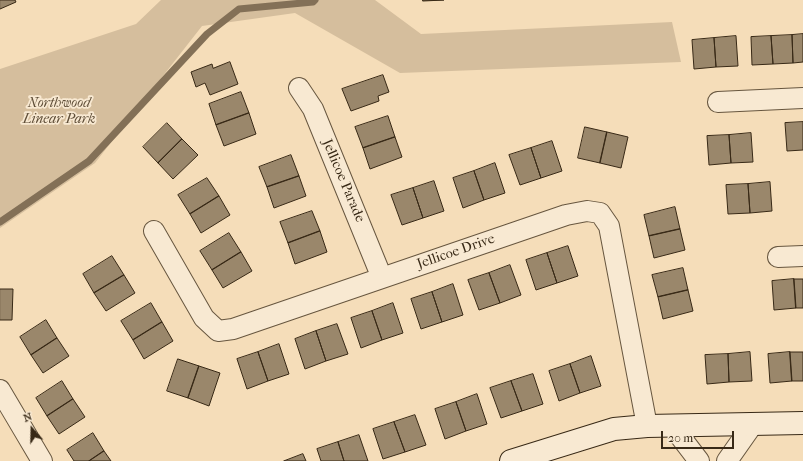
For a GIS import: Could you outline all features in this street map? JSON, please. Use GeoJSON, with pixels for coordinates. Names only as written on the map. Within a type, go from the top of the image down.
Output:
{"type":"FeatureCollection","features":[{"type":"Feature","properties":{"kind":"street","name":"Jellicoe Parade"},"geometry":{"type":"LineString","coordinates":[[299,88],[313,109],[382,278]]}},
{"type":"Feature","properties":{"kind":"street"},"geometry":{"type":"LineString","coordinates":[[718,102],[803,98]]}},
{"type":"Feature","properties":{"kind":"street","name":"Jellicoe Drive"},"geometry":{"type":"LineString","coordinates":[[154,231],[204,318],[218,331],[233,329],[566,215],[587,211],[600,213],[609,226],[647,426]]}},
{"type":"Feature","properties":{"kind":"street"},"geometry":{"type":"LineString","coordinates":[[778,257],[803,256]]}},
{"type":"Feature","properties":{"kind":"street"},"geometry":{"type":"LineString","coordinates":[[0,390],[42,461]]}},
{"type":"Feature","properties":{"kind":"street"},"geometry":{"type":"LineString","coordinates":[[511,461],[614,429],[647,426],[674,427],[803,423]]}},
{"type":"Feature","properties":{"kind":"street"},"geometry":{"type":"LineString","coordinates":[[727,461],[753,424]]}},
{"type":"Feature","properties":{"kind":"street"},"geometry":{"type":"LineString","coordinates":[[674,427],[699,461]]}},
{"type":"Feature","properties":{"kind":"green space","name":"Northwood Linear Park"},"geometry":{"type":"Polygon","coordinates":[[[161,0],[375,0],[421,34],[672,22],[681,62],[400,73],[295,13],[202,26],[95,163],[0,228],[0,69],[136,24],[161,0]]]}},
{"type":"Feature","properties":{"kind":"building"},"geometry":{"type":"Polygon","coordinates":[[[0,0],[15,0],[16,2],[0,9],[0,0]]]}},
{"type":"Feature","properties":{"kind":"building"},"geometry":{"type":"Polygon","coordinates":[[[423,0],[444,0],[423,1],[423,0]]]}},
{"type":"Feature","properties":{"kind":"building"},"geometry":{"type":"Polygon","coordinates":[[[803,34],[803,62],[793,63],[792,35],[803,34]]]}},
{"type":"Feature","properties":{"kind":"building"},"geometry":{"type":"Polygon","coordinates":[[[792,35],[793,63],[773,64],[771,36],[792,35]]]}},
{"type":"Feature","properties":{"kind":"building"},"geometry":{"type":"Polygon","coordinates":[[[736,36],[738,66],[716,67],[714,38],[736,36]]]}},
{"type":"Feature","properties":{"kind":"building"},"geometry":{"type":"Polygon","coordinates":[[[771,36],[773,64],[752,65],[751,37],[771,36]]]}},
{"type":"Feature","properties":{"kind":"building"},"geometry":{"type":"Polygon","coordinates":[[[714,38],[716,67],[694,69],[692,40],[714,38]]]}},
{"type":"Feature","properties":{"kind":"building"},"geometry":{"type":"Polygon","coordinates":[[[230,62],[238,84],[210,95],[205,83],[196,87],[191,72],[212,64],[213,68],[230,62]]]}},
{"type":"Feature","properties":{"kind":"building"},"geometry":{"type":"Polygon","coordinates":[[[383,75],[389,92],[378,96],[379,101],[351,111],[342,89],[383,75]]]}},
{"type":"Feature","properties":{"kind":"building"},"geometry":{"type":"Polygon","coordinates":[[[241,92],[249,113],[216,125],[209,104],[241,92]]]}},
{"type":"Feature","properties":{"kind":"building"},"geometry":{"type":"Polygon","coordinates":[[[249,113],[256,134],[224,146],[216,125],[249,113]]]}},
{"type":"Feature","properties":{"kind":"building"},"geometry":{"type":"Polygon","coordinates":[[[388,116],[395,137],[363,148],[355,127],[388,116]]]}},
{"type":"Feature","properties":{"kind":"building"},"geometry":{"type":"Polygon","coordinates":[[[803,122],[803,150],[787,151],[785,123],[803,122]]]}},
{"type":"Feature","properties":{"kind":"building"},"geometry":{"type":"Polygon","coordinates":[[[167,123],[182,139],[158,163],[143,147],[167,123]]]}},
{"type":"Feature","properties":{"kind":"building"},"geometry":{"type":"Polygon","coordinates":[[[585,127],[607,132],[600,163],[578,158],[585,127]]]}},
{"type":"Feature","properties":{"kind":"building"},"geometry":{"type":"Polygon","coordinates":[[[607,132],[628,137],[621,168],[600,163],[607,132]]]}},
{"type":"Feature","properties":{"kind":"building"},"geometry":{"type":"Polygon","coordinates":[[[751,133],[753,162],[731,163],[729,135],[751,133]]]}},
{"type":"Feature","properties":{"kind":"building"},"geometry":{"type":"Polygon","coordinates":[[[729,135],[731,163],[709,165],[707,136],[729,135]]]}},
{"type":"Feature","properties":{"kind":"building"},"geometry":{"type":"Polygon","coordinates":[[[395,137],[402,157],[370,169],[363,148],[395,137]]]}},
{"type":"Feature","properties":{"kind":"building"},"geometry":{"type":"Polygon","coordinates":[[[182,139],[198,155],[173,179],[158,163],[182,139]]]}},
{"type":"Feature","properties":{"kind":"building"},"geometry":{"type":"Polygon","coordinates":[[[552,141],[562,171],[541,178],[531,148],[552,141]]]}},
{"type":"Feature","properties":{"kind":"building"},"geometry":{"type":"Polygon","coordinates":[[[531,148],[541,178],[520,185],[509,155],[531,148]]]}},
{"type":"Feature","properties":{"kind":"building"},"geometry":{"type":"Polygon","coordinates":[[[291,155],[299,176],[267,187],[259,167],[291,155]]]}},
{"type":"Feature","properties":{"kind":"building"},"geometry":{"type":"Polygon","coordinates":[[[495,163],[505,193],[484,200],[474,171],[495,163]]]}},
{"type":"Feature","properties":{"kind":"building"},"geometry":{"type":"Polygon","coordinates":[[[474,171],[484,200],[463,208],[453,178],[474,171]]]}},
{"type":"Feature","properties":{"kind":"building"},"geometry":{"type":"Polygon","coordinates":[[[299,176],[306,196],[274,208],[267,187],[299,176]]]}},
{"type":"Feature","properties":{"kind":"building"},"geometry":{"type":"Polygon","coordinates":[[[207,178],[219,196],[190,214],[178,195],[207,178]]]}},
{"type":"Feature","properties":{"kind":"building"},"geometry":{"type":"Polygon","coordinates":[[[434,181],[444,211],[423,218],[413,188],[434,181]]]}},
{"type":"Feature","properties":{"kind":"building"},"geometry":{"type":"Polygon","coordinates":[[[770,182],[772,211],[750,213],[748,184],[770,182]]]}},
{"type":"Feature","properties":{"kind":"building"},"geometry":{"type":"Polygon","coordinates":[[[748,184],[750,213],[728,214],[726,185],[748,184]]]}},
{"type":"Feature","properties":{"kind":"building"},"geometry":{"type":"Polygon","coordinates":[[[413,188],[423,218],[402,225],[391,195],[413,188]]]}},
{"type":"Feature","properties":{"kind":"building"},"geometry":{"type":"Polygon","coordinates":[[[219,196],[230,215],[201,233],[190,214],[219,196]]]}},
{"type":"Feature","properties":{"kind":"building"},"geometry":{"type":"Polygon","coordinates":[[[675,207],[680,229],[649,236],[644,215],[675,207]]]}},
{"type":"Feature","properties":{"kind":"building"},"geometry":{"type":"Polygon","coordinates":[[[312,211],[320,231],[288,243],[280,222],[312,211]]]}},
{"type":"Feature","properties":{"kind":"building"},"geometry":{"type":"Polygon","coordinates":[[[680,229],[685,250],[654,258],[649,236],[680,229]]]}},
{"type":"Feature","properties":{"kind":"building"},"geometry":{"type":"Polygon","coordinates":[[[320,231],[327,252],[295,264],[288,243],[320,231]]]}},
{"type":"Feature","properties":{"kind":"building"},"geometry":{"type":"Polygon","coordinates":[[[229,233],[241,252],[212,270],[200,251],[229,233]]]}},
{"type":"Feature","properties":{"kind":"building"},"geometry":{"type":"Polygon","coordinates":[[[568,246],[578,276],[557,283],[547,253],[568,246]]]}},
{"type":"Feature","properties":{"kind":"building"},"geometry":{"type":"Polygon","coordinates":[[[241,252],[252,271],[223,288],[212,270],[241,252]]]}},
{"type":"Feature","properties":{"kind":"building"},"geometry":{"type":"Polygon","coordinates":[[[547,253],[557,283],[536,290],[526,260],[547,253]]]}},
{"type":"Feature","properties":{"kind":"building"},"geometry":{"type":"Polygon","coordinates":[[[112,256],[124,275],[94,293],[83,274],[112,256]]]}},
{"type":"Feature","properties":{"kind":"building"},"geometry":{"type":"Polygon","coordinates":[[[510,265],[521,295],[500,303],[489,273],[510,265]]]}},
{"type":"Feature","properties":{"kind":"building"},"geometry":{"type":"Polygon","coordinates":[[[683,268],[688,290],[658,297],[652,275],[683,268]]]}},
{"type":"Feature","properties":{"kind":"building"},"geometry":{"type":"Polygon","coordinates":[[[489,273],[500,303],[479,310],[468,280],[489,273]]]}},
{"type":"Feature","properties":{"kind":"building"},"geometry":{"type":"Polygon","coordinates":[[[124,275],[135,293],[106,311],[94,293],[124,275]]]}},
{"type":"Feature","properties":{"kind":"building"},"geometry":{"type":"Polygon","coordinates":[[[794,279],[803,279],[803,308],[796,308],[794,279]]]}},
{"type":"Feature","properties":{"kind":"building"},"geometry":{"type":"Polygon","coordinates":[[[794,279],[796,308],[774,310],[772,281],[794,279]]]}},
{"type":"Feature","properties":{"kind":"building"},"geometry":{"type":"Polygon","coordinates":[[[453,284],[463,315],[442,322],[432,292],[453,284]]]}},
{"type":"Feature","properties":{"kind":"building"},"geometry":{"type":"Polygon","coordinates":[[[0,289],[13,289],[12,320],[0,320],[0,289]]]}},
{"type":"Feature","properties":{"kind":"building"},"geometry":{"type":"Polygon","coordinates":[[[688,290],[693,311],[663,319],[658,297],[688,290]]]}},
{"type":"Feature","properties":{"kind":"building"},"geometry":{"type":"Polygon","coordinates":[[[432,292],[442,322],[421,329],[411,299],[432,292]]]}},
{"type":"Feature","properties":{"kind":"building"},"geometry":{"type":"Polygon","coordinates":[[[151,303],[162,322],[133,340],[121,321],[151,303]]]}},
{"type":"Feature","properties":{"kind":"building"},"geometry":{"type":"Polygon","coordinates":[[[393,303],[403,333],[382,340],[372,311],[393,303]]]}},
{"type":"Feature","properties":{"kind":"building"},"geometry":{"type":"Polygon","coordinates":[[[372,311],[382,340],[361,348],[351,318],[372,311]]]}},
{"type":"Feature","properties":{"kind":"building"},"geometry":{"type":"Polygon","coordinates":[[[46,320],[57,338],[31,355],[20,337],[46,320]]]}},
{"type":"Feature","properties":{"kind":"building"},"geometry":{"type":"Polygon","coordinates":[[[162,322],[173,341],[144,359],[133,340],[162,322]]]}},
{"type":"Feature","properties":{"kind":"building"},"geometry":{"type":"Polygon","coordinates":[[[337,324],[348,354],[326,361],[316,331],[337,324]]]}},
{"type":"Feature","properties":{"kind":"building"},"geometry":{"type":"Polygon","coordinates":[[[316,331],[326,361],[305,369],[295,339],[316,331]]]}},
{"type":"Feature","properties":{"kind":"building"},"geometry":{"type":"Polygon","coordinates":[[[57,338],[69,356],[43,373],[31,355],[57,338]]]}},
{"type":"Feature","properties":{"kind":"building"},"geometry":{"type":"Polygon","coordinates":[[[279,344],[289,374],[268,381],[258,352],[279,344]]]}},
{"type":"Feature","properties":{"kind":"building"},"geometry":{"type":"Polygon","coordinates":[[[258,352],[268,381],[247,389],[237,359],[258,352]]]}},
{"type":"Feature","properties":{"kind":"building"},"geometry":{"type":"Polygon","coordinates":[[[750,352],[752,381],[729,382],[728,354],[750,352]]]}},
{"type":"Feature","properties":{"kind":"building"},"geometry":{"type":"Polygon","coordinates":[[[790,352],[803,352],[803,381],[792,381],[790,352]]]}},
{"type":"Feature","properties":{"kind":"building"},"geometry":{"type":"Polygon","coordinates":[[[790,352],[792,381],[770,383],[768,354],[790,352]]]}},
{"type":"Feature","properties":{"kind":"building"},"geometry":{"type":"Polygon","coordinates":[[[728,354],[729,382],[707,384],[705,355],[728,354]]]}},
{"type":"Feature","properties":{"kind":"building"},"geometry":{"type":"Polygon","coordinates":[[[591,356],[601,386],[580,393],[570,364],[591,356]]]}},
{"type":"Feature","properties":{"kind":"building"},"geometry":{"type":"Polygon","coordinates":[[[178,359],[199,366],[188,398],[167,391],[178,359]]]}},
{"type":"Feature","properties":{"kind":"building"},"geometry":{"type":"Polygon","coordinates":[[[570,364],[580,393],[559,401],[549,371],[570,364]]]}},
{"type":"Feature","properties":{"kind":"building"},"geometry":{"type":"Polygon","coordinates":[[[199,366],[220,373],[209,406],[188,398],[199,366]]]}},
{"type":"Feature","properties":{"kind":"building"},"geometry":{"type":"Polygon","coordinates":[[[533,374],[543,404],[522,411],[511,381],[533,374]]]}},
{"type":"Feature","properties":{"kind":"building"},"geometry":{"type":"Polygon","coordinates":[[[62,381],[73,399],[47,416],[36,398],[62,381]]]}},
{"type":"Feature","properties":{"kind":"building"},"geometry":{"type":"Polygon","coordinates":[[[511,381],[522,411],[501,418],[490,388],[511,381]]]}},
{"type":"Feature","properties":{"kind":"building"},"geometry":{"type":"Polygon","coordinates":[[[477,394],[487,424],[466,431],[456,402],[477,394]]]}},
{"type":"Feature","properties":{"kind":"building"},"geometry":{"type":"Polygon","coordinates":[[[73,399],[85,417],[59,434],[47,416],[73,399]]]}},
{"type":"Feature","properties":{"kind":"building"},"geometry":{"type":"Polygon","coordinates":[[[456,402],[466,431],[445,439],[435,409],[456,402]]]}},
{"type":"Feature","properties":{"kind":"building"},"geometry":{"type":"Polygon","coordinates":[[[415,415],[426,445],[405,452],[394,422],[415,415]]]}},
{"type":"Feature","properties":{"kind":"building"},"geometry":{"type":"Polygon","coordinates":[[[394,422],[405,452],[383,459],[373,429],[394,422]]]}},
{"type":"Feature","properties":{"kind":"building"},"geometry":{"type":"Polygon","coordinates":[[[93,433],[104,451],[89,461],[74,461],[67,450],[93,433]]]}},
{"type":"Feature","properties":{"kind":"building"},"geometry":{"type":"Polygon","coordinates":[[[359,435],[368,461],[344,461],[338,442],[359,435]]]}},
{"type":"Feature","properties":{"kind":"building"},"geometry":{"type":"Polygon","coordinates":[[[338,442],[344,461],[321,461],[317,449],[338,442]]]}},
{"type":"Feature","properties":{"kind":"building"},"geometry":{"type":"Polygon","coordinates":[[[104,451],[111,461],[89,461],[104,451]]]}},
{"type":"Feature","properties":{"kind":"building"},"geometry":{"type":"Polygon","coordinates":[[[303,454],[306,461],[284,461],[303,454]]]}},
{"type":"Feature","properties":{"kind":"waterway"},"geometry":{"type":"LineString","coordinates":[[0,222],[89,161],[207,34],[239,9],[313,2],[315,0]]}}]}
